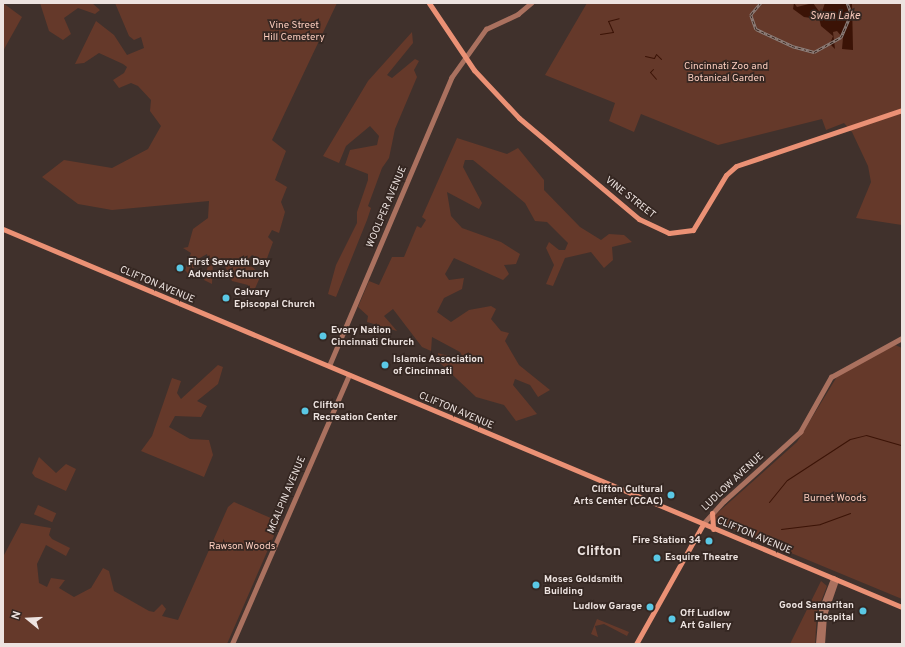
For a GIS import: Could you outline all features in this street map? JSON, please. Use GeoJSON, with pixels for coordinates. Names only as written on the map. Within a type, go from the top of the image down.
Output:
{"type":"FeatureCollection","features":[{"type":"Feature","properties":{"kind":"main road","name":"VINE STREET"},"geometry":{"type":"LineString","coordinates":[[429,3],[465,56],[519,118],[639,219],[669,233],[693,230],[726,175],[736,166],[902,110]]}},
{"type":"Feature","properties":{"kind":"main road","name":"CLIFTON AVENUE"},"geometry":{"type":"LineString","coordinates":[[3,229],[713,529],[902,607]]}},
{"type":"Feature","properties":{"kind":"main road"},"geometry":{"type":"LineString","coordinates":[[712,513],[713,529]]}},
{"type":"Feature","properties":{"kind":"main road","name":"LUDLOW AVENUE"},"geometry":{"type":"LineString","coordinates":[[636,644],[703,524]]}},
{"type":"Feature","properties":{"kind":"street","name":"WOOLPER AVENUE"},"geometry":{"type":"LineString","coordinates":[[329,366],[445,89],[465,56],[488,27],[518,14],[531,3]]}},
{"type":"Feature","properties":{"kind":"street","name":"LUDLOW AVENUE"},"geometry":{"type":"LineString","coordinates":[[703,524],[712,513],[800,432],[826,382],[843,367],[902,338]]}},
{"type":"Feature","properties":{"kind":"street","name":"MCALPIN AVENUE"},"geometry":{"type":"LineString","coordinates":[[232,644],[348,375]]}},
{"type":"Feature","properties":{"kind":"street"},"geometry":{"type":"LineString","coordinates":[[818,644],[821,610],[834,579]]}},
{"type":"Feature","properties":{"kind":"street"},"geometry":{"type":"LineString","coordinates":[[822,644],[824,615],[834,579]]}},
{"type":"Feature","properties":{"kind":"green space"},"geometry":{"type":"Polygon","coordinates":[[[3,3],[22,17],[3,51],[3,3]]]}},
{"type":"Feature","properties":{"kind":"green space"},"geometry":{"type":"Polygon","coordinates":[[[40,3],[92,3],[100,10],[95,14],[78,8],[64,18],[71,34],[63,40],[49,31],[40,3]]]}},
{"type":"Feature","properties":{"kind":"green space","name":"Vine Street Hill Cemetery"},"geometry":{"type":"Polygon","coordinates":[[[115,3],[337,3],[272,140],[286,151],[275,180],[287,187],[281,202],[285,212],[279,233],[272,230],[268,237],[273,242],[266,261],[252,255],[246,261],[261,275],[253,293],[248,285],[232,281],[222,260],[213,263],[212,284],[204,280],[209,262],[207,254],[198,259],[190,276],[185,270],[191,253],[183,248],[188,247],[193,229],[208,218],[209,201],[112,210],[78,204],[42,177],[64,160],[112,168],[148,149],[161,126],[150,111],[151,100],[138,86],[131,83],[119,88],[113,80],[124,73],[127,67],[123,64],[99,53],[84,63],[75,64],[96,21],[114,35],[127,55],[144,48],[141,37],[134,40],[129,36],[115,3]]]}},
{"type":"Feature","properties":{"kind":"green space","name":"Cincinnati Zoo and Botanical Garden"},"geometry":{"type":"Polygon","coordinates":[[[587,3],[902,3],[902,225],[856,218],[871,182],[868,166],[852,132],[844,123],[826,130],[822,119],[718,145],[641,114],[634,132],[609,121],[615,103],[545,75],[587,3]]]}},
{"type":"Feature","properties":{"kind":"green space"},"geometry":{"type":"Polygon","coordinates":[[[412,32],[413,43],[387,75],[392,78],[415,59],[419,61],[414,70],[417,77],[395,129],[389,158],[382,168],[368,206],[371,208],[367,220],[336,297],[328,294],[336,265],[357,223],[357,212],[368,180],[368,174],[345,165],[350,150],[377,145],[379,136],[370,126],[346,146],[339,163],[323,156],[368,81],[412,32]]]}},
{"type":"Feature","properties":{"kind":"green space"},"geometry":{"type":"Polygon","coordinates":[[[457,138],[507,154],[518,148],[544,180],[544,190],[580,227],[601,240],[609,234],[624,235],[632,242],[612,247],[613,260],[604,268],[591,252],[565,258],[553,286],[546,284],[554,265],[546,248],[549,242],[559,250],[565,250],[568,243],[547,222],[535,221],[525,203],[473,160],[465,160],[463,167],[482,203],[479,209],[447,192],[451,216],[462,228],[501,242],[520,254],[516,264],[504,265],[509,274],[503,280],[454,258],[445,274],[449,280],[464,278],[462,289],[444,298],[437,312],[451,322],[469,310],[491,306],[496,309],[491,319],[501,331],[509,333],[505,341],[519,365],[550,390],[538,397],[530,385],[515,379],[513,385],[537,414],[516,421],[504,405],[476,397],[439,362],[438,353],[465,361],[460,352],[432,337],[431,351],[422,347],[393,309],[384,316],[397,331],[367,322],[368,316],[358,307],[369,281],[379,285],[392,257],[404,257],[417,226],[421,228],[426,220],[422,217],[457,138]]]}},
{"type":"Feature","properties":{"kind":"green space","name":"Burnet Woods"},"geometry":{"type":"Polygon","coordinates":[[[895,345],[902,348],[902,599],[714,521],[714,516],[797,442],[838,375],[895,345]]]}},
{"type":"Feature","properties":{"kind":"green space"},"geometry":{"type":"Polygon","coordinates":[[[218,365],[223,367],[218,384],[197,401],[207,406],[201,417],[175,416],[169,427],[190,439],[209,440],[213,455],[204,477],[141,451],[152,436],[172,378],[181,381],[177,393],[181,399],[218,365]]]}},
{"type":"Feature","properties":{"kind":"green space"},"geometry":{"type":"Polygon","coordinates":[[[39,457],[56,473],[66,464],[76,469],[66,491],[35,477],[32,473],[39,457]]]}},
{"type":"Feature","properties":{"kind":"green space","name":"Rawson Woods"},"geometry":{"type":"Polygon","coordinates":[[[234,502],[280,522],[227,644],[3,644],[3,557],[21,523],[51,528],[49,535],[52,539],[70,548],[66,556],[46,545],[37,564],[39,583],[47,587],[51,578],[65,580],[59,588],[74,597],[91,588],[103,568],[109,571],[114,591],[149,611],[154,612],[162,604],[166,609],[162,616],[178,620],[228,507],[234,502]]]}},
{"type":"Feature","properties":{"kind":"green space"},"geometry":{"type":"Polygon","coordinates":[[[38,505],[56,513],[52,522],[34,514],[38,505]]]}},
{"type":"Feature","properties":{"kind":"green space"},"geometry":{"type":"Polygon","coordinates":[[[821,581],[827,586],[817,612],[815,644],[790,644],[821,581]]]}},
{"type":"Feature","properties":{"kind":"green space"},"geometry":{"type":"Polygon","coordinates":[[[597,619],[629,632],[627,636],[604,624],[595,626],[598,637],[591,634],[597,619]]]}},
{"type":"Feature","properties":{"kind":"water","name":"Swan Lake"},"geometry":{"type":"Polygon","coordinates":[[[794,3],[797,7],[813,3],[821,14],[825,3],[852,3],[853,50],[842,49],[843,38],[837,31],[833,32],[835,49],[830,44],[833,36],[821,26],[817,10],[811,18],[804,17],[793,9],[794,3]]]}},
{"type":"Feature","properties":{"kind":"waterway"},"geometry":{"type":"LineString","coordinates":[[600,34],[613,32],[608,21],[619,18]]}},
{"type":"Feature","properties":{"kind":"waterway"},"geometry":{"type":"LineString","coordinates":[[645,56],[654,58],[656,54],[661,59]]}},
{"type":"Feature","properties":{"kind":"waterway"},"geometry":{"type":"LineString","coordinates":[[653,69],[650,72],[656,79]]}},
{"type":"Feature","properties":{"kind":"waterway"},"geometry":{"type":"LineString","coordinates":[[769,502],[787,480],[850,439],[866,435],[902,445]]}},
{"type":"Feature","properties":{"kind":"waterway"},"geometry":{"type":"LineString","coordinates":[[781,529],[820,524],[850,513]]}},
{"type":"Feature","properties":{"kind":"railway"},"geometry":{"type":"LineString","coordinates":[[761,3],[751,15],[756,29],[792,46],[814,52],[841,37],[851,14],[847,3]]}},
{"type":"Feature","properties":{"kind":"place","name":"First Seventh Day Adventist Church"},"geometry":{"type":"Point","coordinates":[180,268]}},
{"type":"Feature","properties":{"kind":"place","name":"Calvary Episcopal Church"},"geometry":{"type":"Point","coordinates":[226,298]}},
{"type":"Feature","properties":{"kind":"place","name":"Every Nation Cincinnati Church"},"geometry":{"type":"Point","coordinates":[323,336]}},
{"type":"Feature","properties":{"kind":"place","name":"Islamic Association of Cincinnati"},"geometry":{"type":"Point","coordinates":[385,365]}},
{"type":"Feature","properties":{"kind":"place","name":"Clifton Recreation Center"},"geometry":{"type":"Point","coordinates":[305,411]}},
{"type":"Feature","properties":{"kind":"place","name":"Clifton Cultural Arts Center (CCAC)"},"geometry":{"type":"Point","coordinates":[671,495]}},
{"type":"Feature","properties":{"kind":"place","name":"Fire Station 34"},"geometry":{"type":"Point","coordinates":[709,541]}},
{"type":"Feature","properties":{"kind":"place","name":"Esquire Theatre"},"geometry":{"type":"Point","coordinates":[657,558]}},
{"type":"Feature","properties":{"kind":"place","name":"Moses Goldsmith Building"},"geometry":{"type":"Point","coordinates":[536,585]}},
{"type":"Feature","properties":{"kind":"place","name":"Ludlow Garage"},"geometry":{"type":"Point","coordinates":[650,607]}},
{"type":"Feature","properties":{"kind":"place","name":"Good Samaritan Hospital"},"geometry":{"type":"Point","coordinates":[863,611]}},
{"type":"Feature","properties":{"kind":"place","name":"Off Ludlow Art Gallery"},"geometry":{"type":"Point","coordinates":[672,619]}},
{"type":"Feature","properties":{"kind":"district","name":"Clifton"},"geometry":{"type":"Point","coordinates":[599,552]}}]}
